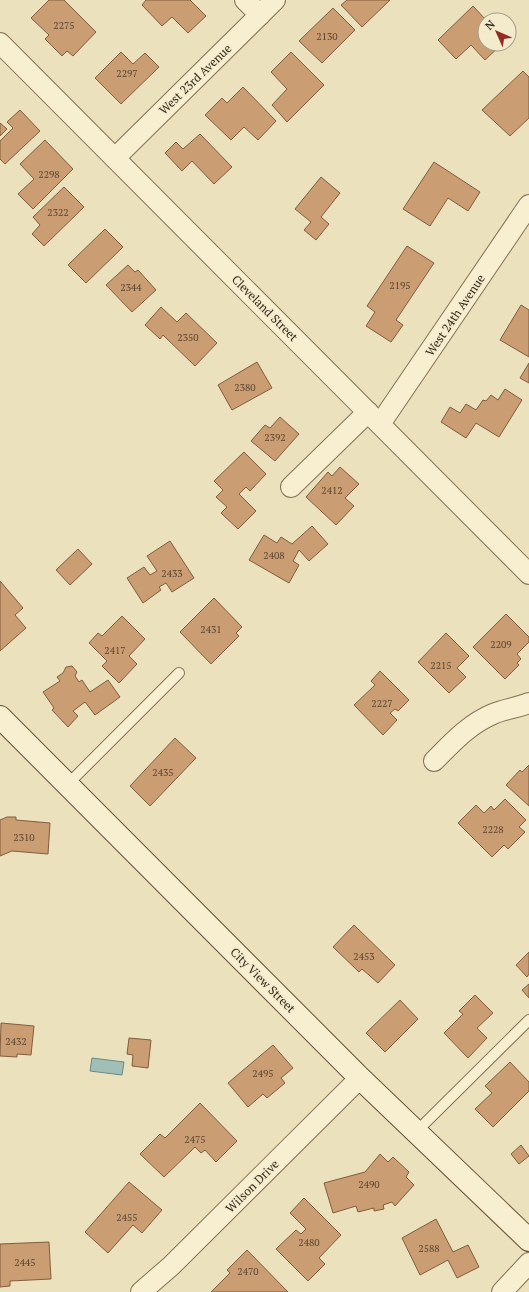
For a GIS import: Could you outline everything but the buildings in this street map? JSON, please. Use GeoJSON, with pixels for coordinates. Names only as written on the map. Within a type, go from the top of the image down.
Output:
{"type":"FeatureCollection","features":[{"type":"Feature","properties":{"kind":"street"},"geometry":{"type":"LineString","coordinates":[[245,0],[260,15]]}},
{"type":"Feature","properties":{"kind":"street","name":"West 23rd Avenue"},"geometry":{"type":"LineString","coordinates":[[115,158],[275,0]]}},
{"type":"Feature","properties":{"kind":"street","name":"Cleveland Street"},"geometry":{"type":"LineString","coordinates":[[0,43],[529,574]]}},
{"type":"Feature","properties":{"kind":"street","name":"West 24th Avenue"},"geometry":{"type":"LineString","coordinates":[[291,487],[374,418],[529,205]]}},
{"type":"Feature","properties":{"kind":"street"},"geometry":{"type":"LineString","coordinates":[[434,761],[459,736],[481,719],[495,713],[529,703]]}},
{"type":"Feature","properties":{"kind":"street","name":"City View Street"},"geometry":{"type":"LineString","coordinates":[[3,726],[68,784],[360,1078],[529,1240]]}},
{"type":"Feature","properties":{"kind":"street","name":"Wilson Drive"},"geometry":{"type":"LineString","coordinates":[[141,1292],[171,1266],[360,1078]]}},
{"type":"Feature","properties":{"kind":"street"},"geometry":{"type":"LineString","coordinates":[[502,1292],[529,1263]]}},
{"type":"Feature","properties":{"kind":"lane"},"geometry":{"type":"LineString","coordinates":[[68,784],[179,673]]}},
{"type":"Feature","properties":{"kind":"lane"},"geometry":{"type":"LineString","coordinates":[[416,1132],[529,1020]]}},
{"type":"Feature","properties":{"kind":"water"},"geometry":{"type":"Polygon","coordinates":[[[92,1058],[124,1062],[122,1075],[90,1071],[92,1058]]]}}]}
